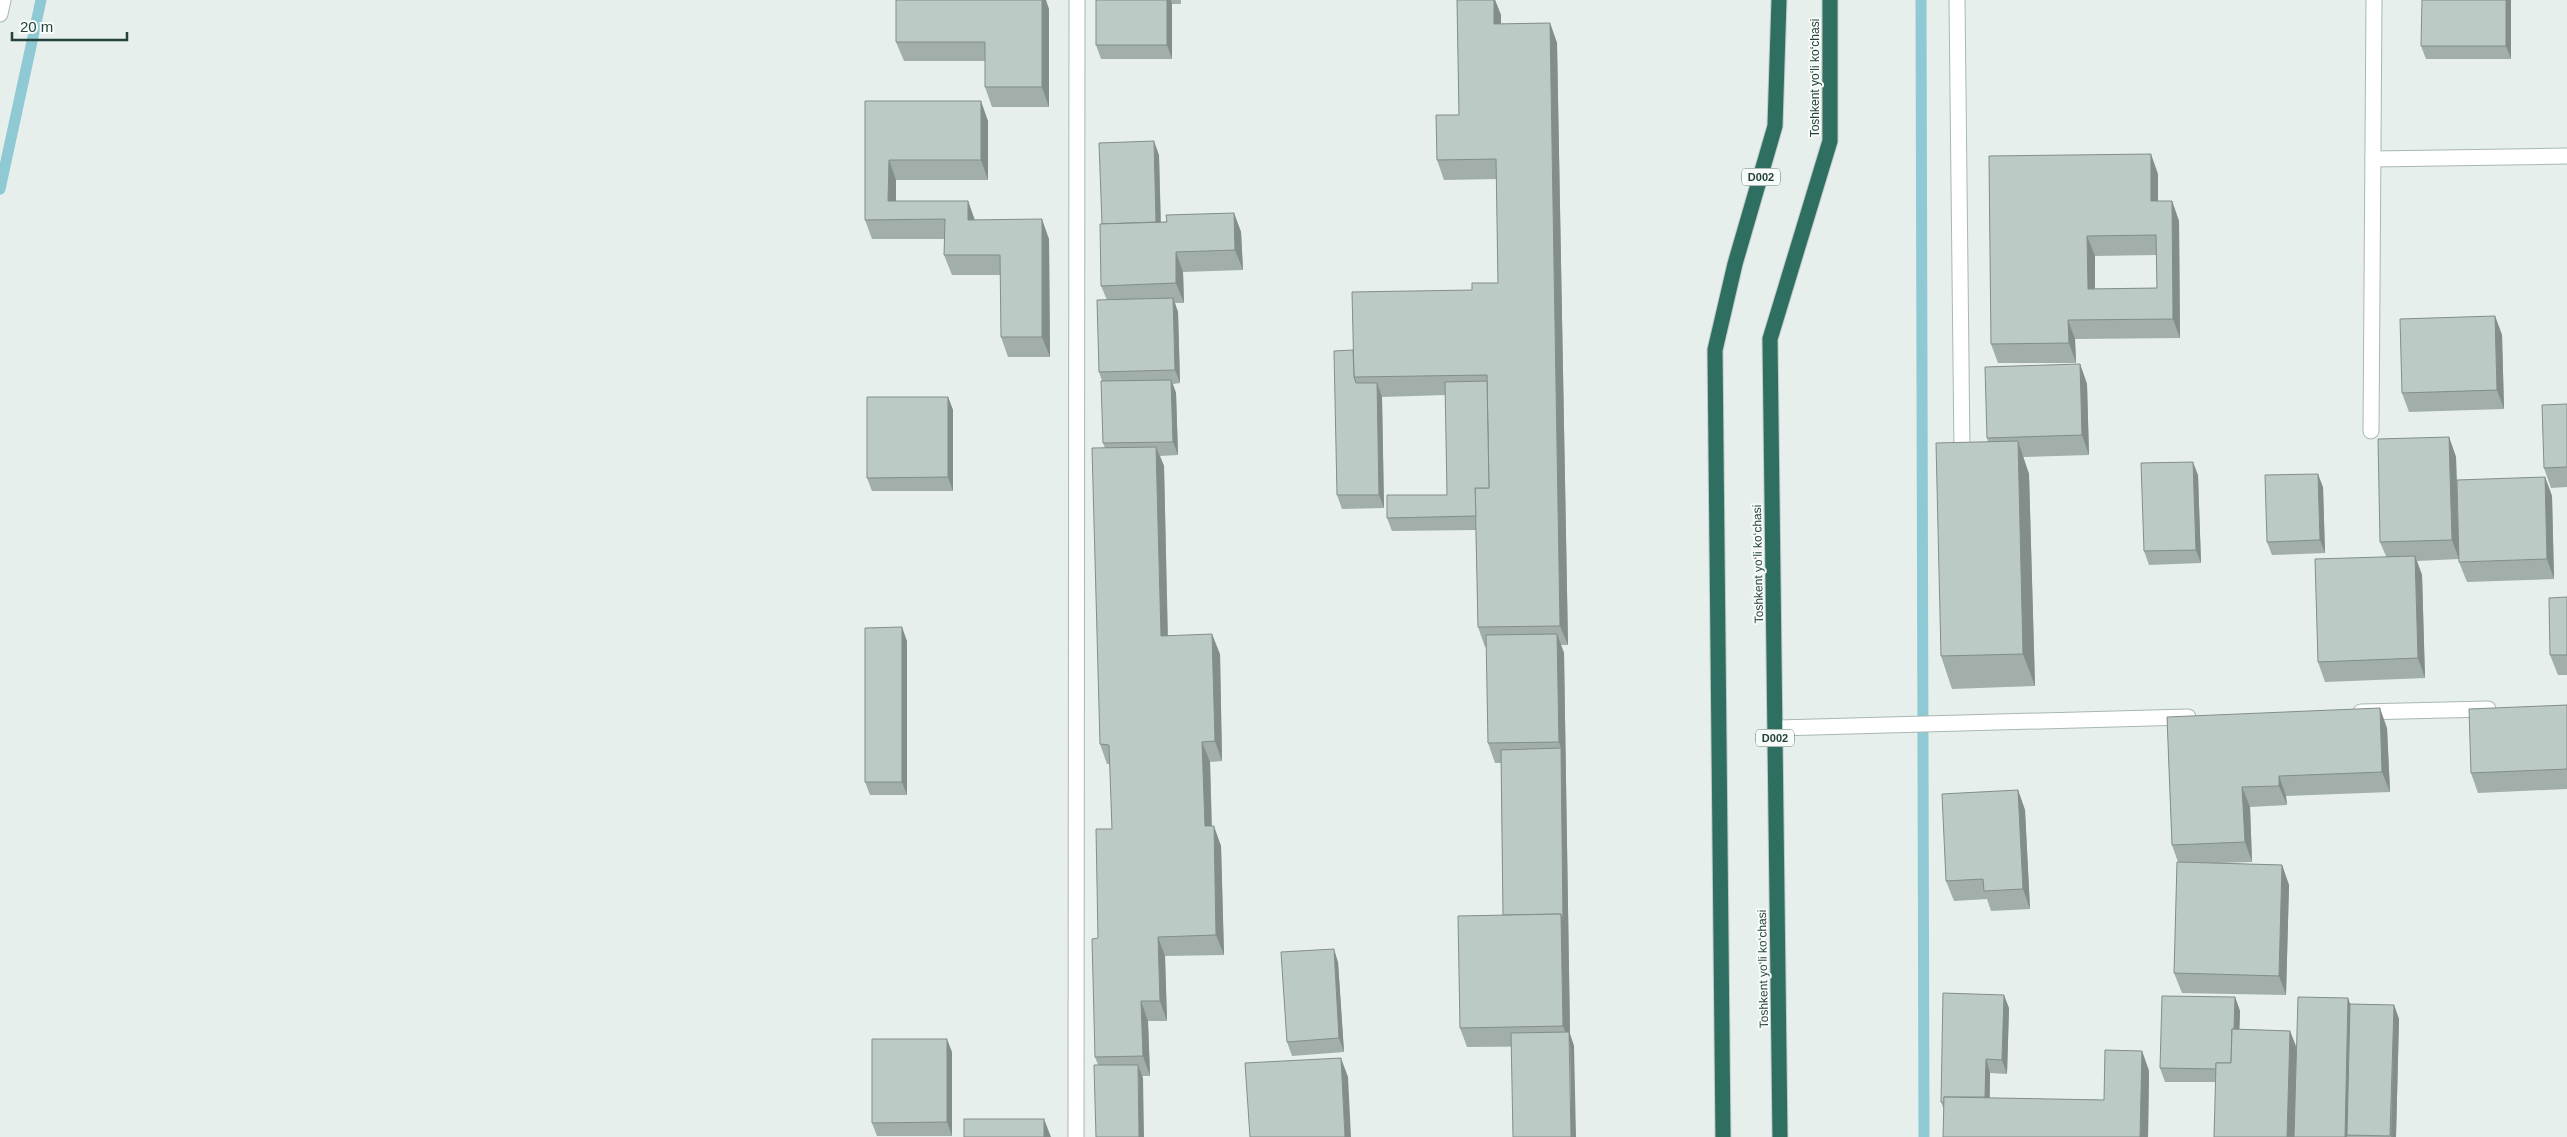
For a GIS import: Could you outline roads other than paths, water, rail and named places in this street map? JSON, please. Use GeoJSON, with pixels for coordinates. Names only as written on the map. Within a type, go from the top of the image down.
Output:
{"type":"FeatureCollection","features":[{"type":"Feature","properties":{"kind":"highway","name":"D002"},"geometry":{"type":"LineString","coordinates":[[1723,1137],[1715,350],[1735,264],[1776,126],[1779,0]]}},
{"type":"Feature","properties":{"kind":"highway","name":"Toshkent yo‘li ko‘chasi"},"geometry":{"type":"LineString","coordinates":[[1780,1137],[1770,339],[1830,141],[1830,0]]}},
{"type":"Feature","properties":{"kind":"street"},"geometry":{"type":"LineString","coordinates":[[0,14],[3,0]]}},
{"type":"Feature","properties":{"kind":"street"},"geometry":{"type":"LineString","coordinates":[[1076,1137],[1077,0]]}},
{"type":"Feature","properties":{"kind":"street"},"geometry":{"type":"LineString","coordinates":[[1957,0],[1962,453]]}},
{"type":"Feature","properties":{"kind":"street"},"geometry":{"type":"LineString","coordinates":[[2370,431],[2374,0]]}},
{"type":"Feature","properties":{"kind":"street"},"geometry":{"type":"LineString","coordinates":[[2373,159],[2567,156]]}},
{"type":"Feature","properties":{"kind":"street"},"geometry":{"type":"LineString","coordinates":[[2348,713],[2507,709]]}},
{"type":"Feature","properties":{"kind":"street"},"geometry":{"type":"LineString","coordinates":[[1775,728],[2208,716]]}},
{"type":"Feature","properties":{"kind":"waterway"},"geometry":{"type":"LineString","coordinates":[[0,189],[41,0]]}},
{"type":"Feature","properties":{"kind":"waterway"},"geometry":{"type":"LineString","coordinates":[[1921,0],[1924,1137]]}}]}
